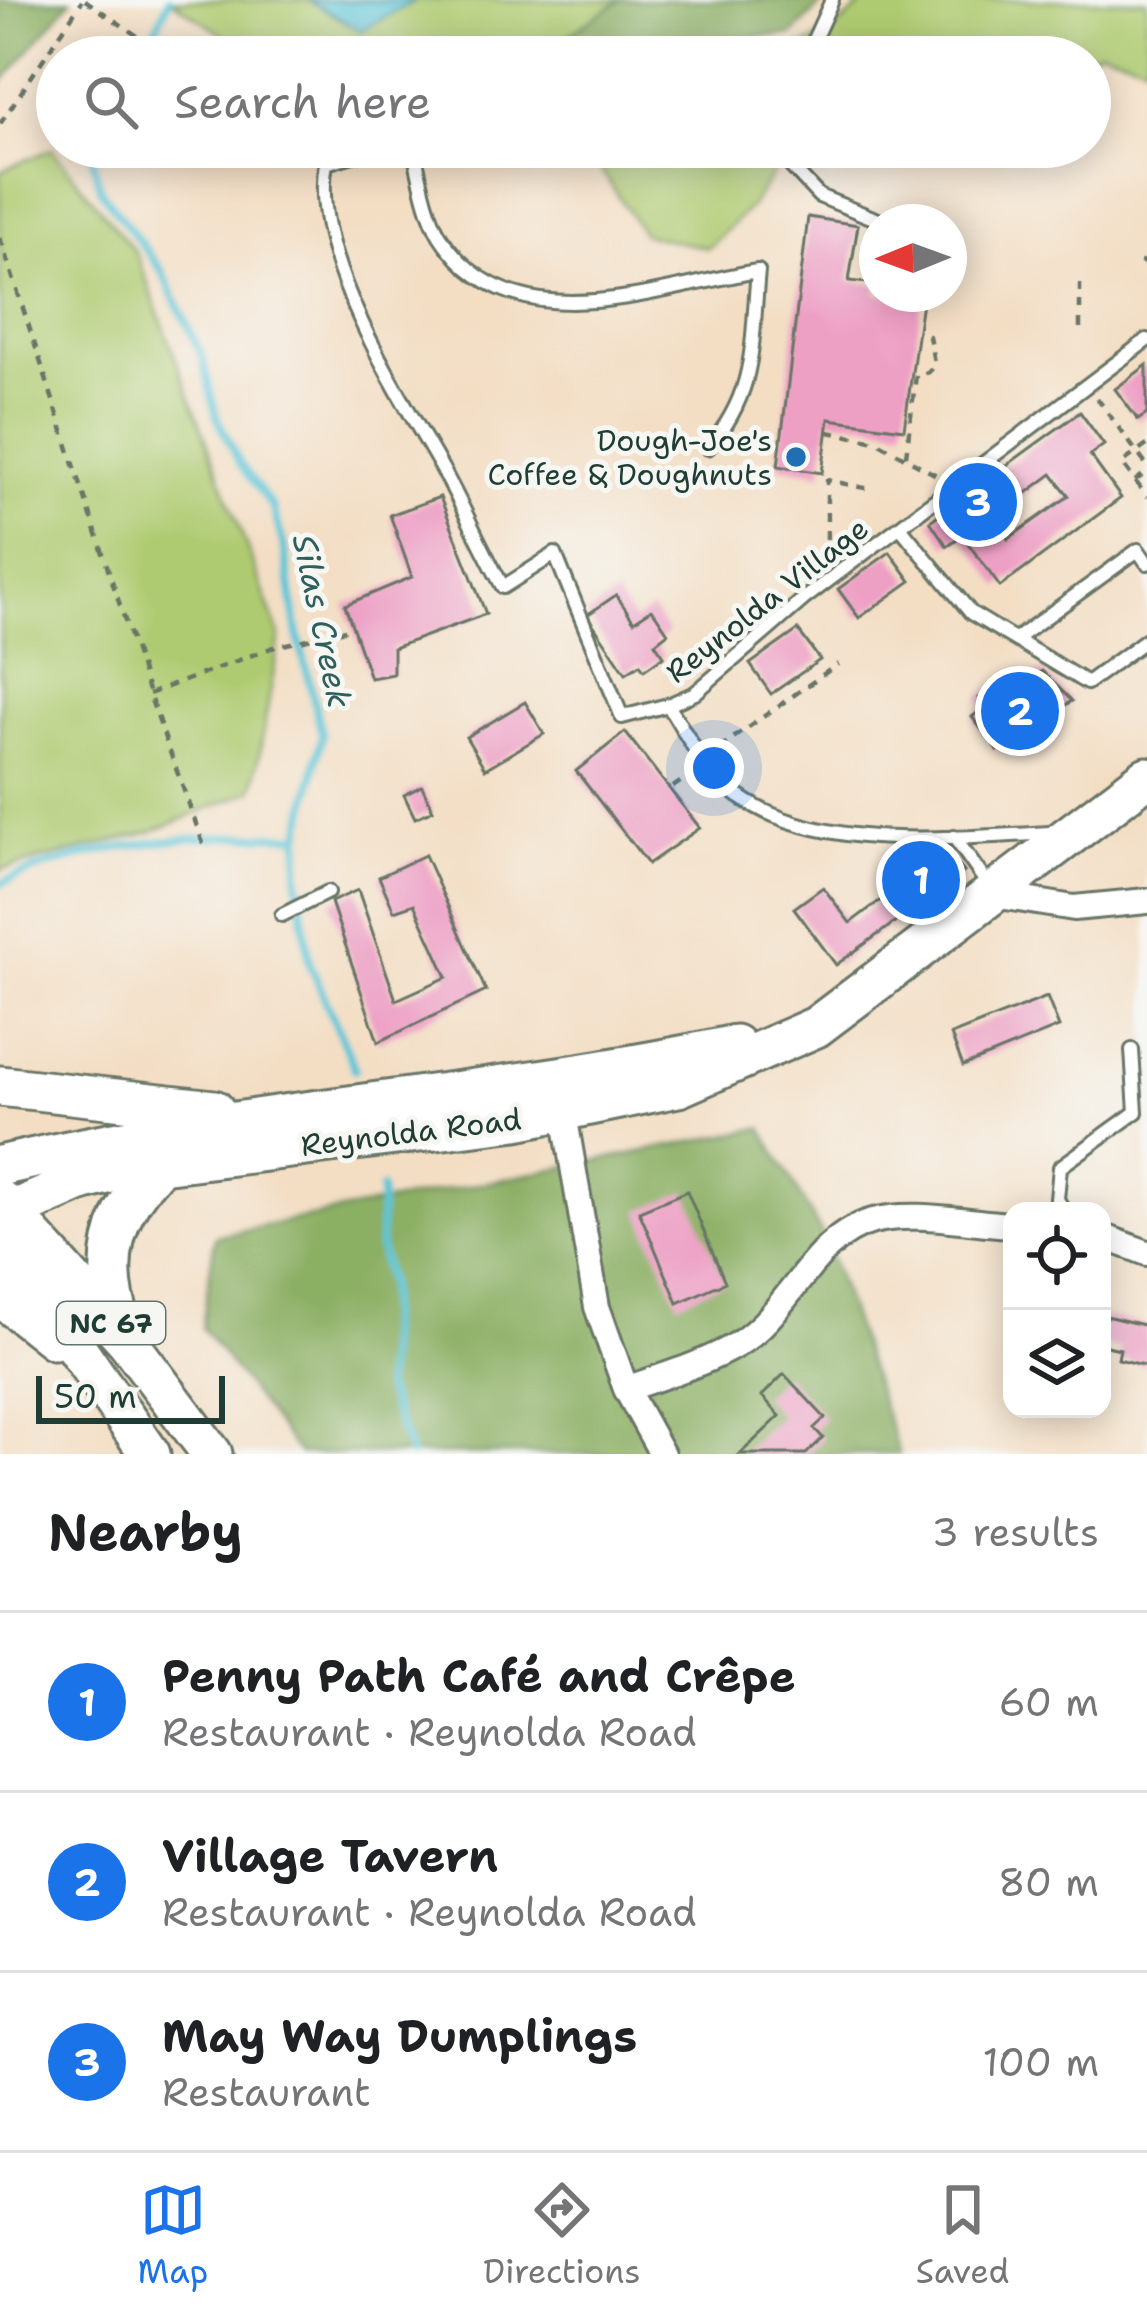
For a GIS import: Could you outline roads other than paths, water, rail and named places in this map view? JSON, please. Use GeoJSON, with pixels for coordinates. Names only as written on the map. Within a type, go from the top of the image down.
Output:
{"type":"FeatureCollection","features":[{"type":"Feature","properties":{"kind":"main road","name":"Reynolda Road"},"geometry":{"type":"LineString","coordinates":[[0,1166],[96,1143],[273,1115],[677,1087],[816,1027],[1147,777]]}},
{"type":"Feature","properties":{"kind":"main road"},"geometry":{"type":"LineString","coordinates":[[0,1086],[273,1115]]}},
{"type":"Feature","properties":{"kind":"main road","name":"Reynolda Road"},"geometry":{"type":"LineString","coordinates":[[3,1216],[81,1180],[561,1093]]}},
{"type":"Feature","properties":{"kind":"main road"},"geometry":{"type":"LineString","coordinates":[[128,1342],[109,1292],[107,1258],[130,1194],[161,1164]]}},
{"type":"Feature","properties":{"kind":"main road","name":"NC 67"},"geometry":{"type":"LineString","coordinates":[[3,1216],[128,1342],[212,1454]]}},
{"type":"Feature","properties":{"kind":"main road","name":"NC 67"},"geometry":{"type":"LineString","coordinates":[[3,1216],[82,1361],[150,1454]]}},
{"type":"Feature","properties":{"kind":"main road","name":"NC 67"},"geometry":{"type":"LineString","coordinates":[[0,1296],[82,1361]]}},
{"type":"Feature","properties":{"kind":"street"},"geometry":{"type":"LineString","coordinates":[[994,895],[1074,908],[1131,907],[1147,901]]}},
{"type":"Feature","properties":{"kind":"street"},"geometry":{"type":"LineString","coordinates":[[561,1093],[597,1307],[626,1389],[662,1454]]}},
{"type":"Feature","properties":{"kind":"street"},"geometry":{"type":"LineString","coordinates":[[626,1389],[738,1344],[780,1307],[818,1257],[849,1229],[879,1219],[1003,1225]]}},
{"type":"Feature","properties":{"kind":"street"},"geometry":{"type":"LineString","coordinates":[[1111,1239],[1147,1253]]}},
{"type":"Feature","properties":{"kind":"lane"},"geometry":{"type":"LineString","coordinates":[[816,36],[832,0]]}},
{"type":"Feature","properties":{"kind":"lane"},"geometry":{"type":"LineString","coordinates":[[325,168],[321,188],[346,282],[415,424],[503,587],[555,554],[622,717],[668,705]]}},
{"type":"Feature","properties":{"kind":"lane"},"geometry":{"type":"LineString","coordinates":[[419,168],[440,236],[500,288],[530,299],[577,304],[644,297],[676,284],[758,271],[751,374],[734,418],[708,448]]}},
{"type":"Feature","properties":{"kind":"lane"},"geometry":{"type":"LineString","coordinates":[[792,168],[819,196],[859,212]]}},
{"type":"Feature","properties":{"kind":"lane","name":"Reynolda Village"},"geometry":{"type":"LineString","coordinates":[[1074,832],[954,837],[820,831],[776,820],[724,786],[668,705],[695,693],[806,598],[1147,340]]}},
{"type":"Feature","properties":{"kind":"lane"},"geometry":{"type":"LineString","coordinates":[[900,527],[952,596],[1088,683],[1147,639]]}},
{"type":"Feature","properties":{"kind":"lane"},"geometry":{"type":"LineString","coordinates":[[1017,638],[1138,550],[1147,563]]}},
{"type":"Feature","properties":{"kind":"lane"},"geometry":{"type":"LineString","coordinates":[[954,837],[994,895]]}},
{"type":"Feature","properties":{"kind":"lane"},"geometry":{"type":"LineString","coordinates":[[282,915],[328,892]]}},
{"type":"Feature","properties":{"kind":"lane"},"geometry":{"type":"LineString","coordinates":[[1059,1202],[1060,1167],[1136,1112],[1132,1050]]}},
{"type":"Feature","properties":{"kind":"water"},"geometry":{"type":"Polygon","coordinates":[[[307,0],[416,0],[361,31],[307,0]]]}},
{"type":"Feature","properties":{"kind":"waterway","name":"Silas Creek"},"geometry":{"type":"LineString","coordinates":[[153,36],[169,0]]}},
{"type":"Feature","properties":{"kind":"waterway","name":"Silas Creek"},"geometry":{"type":"LineString","coordinates":[[95,168],[101,191],[162,271],[202,356],[216,415],[240,464],[273,508],[322,735],[300,836],[298,880],[310,964],[355,1069]]}},
{"type":"Feature","properties":{"kind":"waterway"},"geometry":{"type":"LineString","coordinates":[[0,884],[109,850],[224,837],[300,836]]}},
{"type":"Feature","properties":{"kind":"waterway","name":"Silas Creek"},"geometry":{"type":"LineString","coordinates":[[381,1189],[380,1247],[388,1284],[385,1388],[410,1454]]}},
{"type":"Feature","properties":{"kind":"place","name":"Dough-Joe's Coffee & Doughnuts"},"geometry":{"type":"Point","coordinates":[796,457]}},
{"type":"Feature","properties":{"kind":"place","name":"May Way Dumplings"},"geometry":{"type":"Point","coordinates":[978,502]}},
{"type":"Feature","properties":{"kind":"place","name":"Village Tavern"},"geometry":{"type":"Point","coordinates":[1020,711]}},
{"type":"Feature","properties":{"kind":"place","name":"Penny Path Café and Crêpe"},"geometry":{"type":"Point","coordinates":[921,880]}}]}
